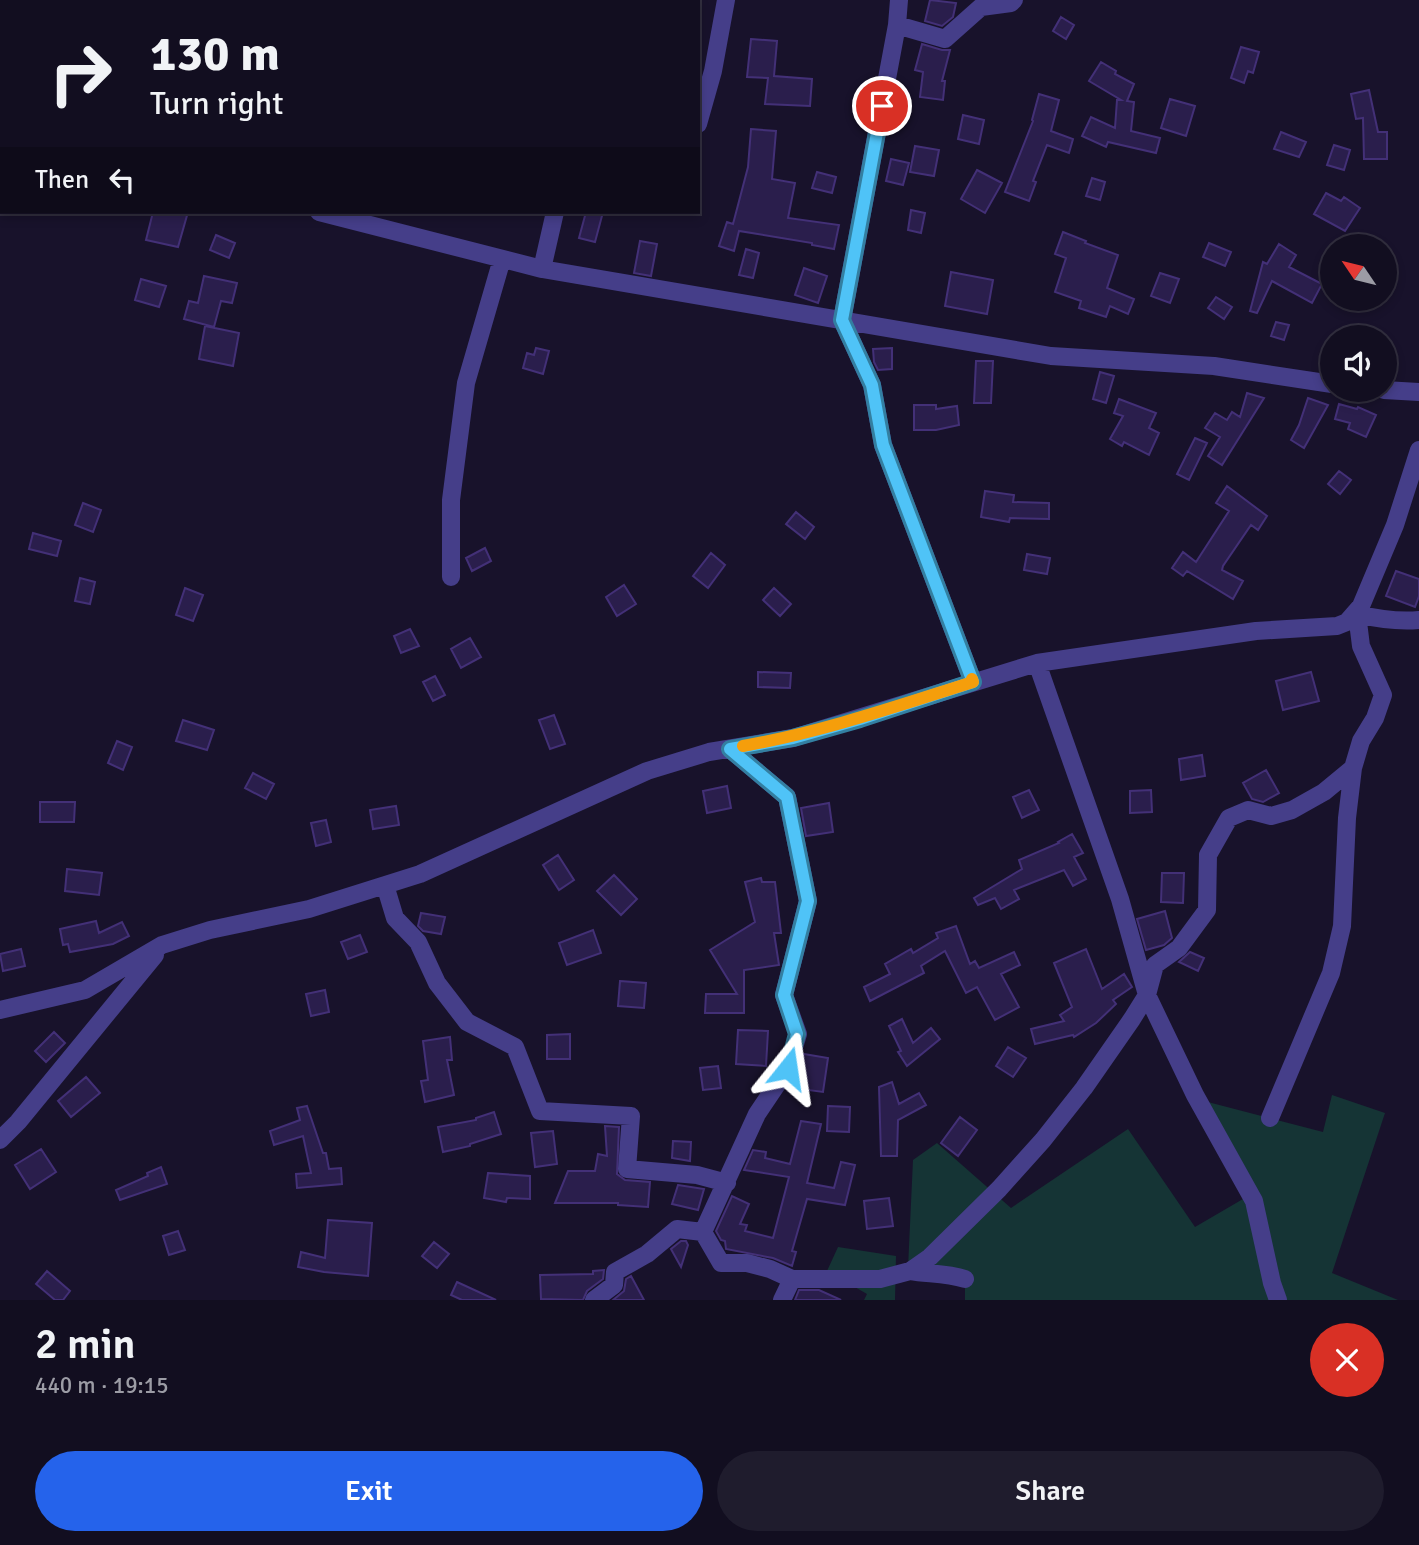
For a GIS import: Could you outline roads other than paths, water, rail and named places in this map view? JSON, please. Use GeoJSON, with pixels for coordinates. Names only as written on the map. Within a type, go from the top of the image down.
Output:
{"type":"FeatureCollection","features":[{"type":"Feature","properties":{"kind":"street"},"geometry":{"type":"LineString","coordinates":[[700,117],[713,71],[726,0]]}},
{"type":"Feature","properties":{"kind":"street"},"geometry":{"type":"LineString","coordinates":[[899,0],[897,25],[842,320],[872,385],[883,445],[973,682]]}},
{"type":"Feature","properties":{"kind":"street"},"geometry":{"type":"LineString","coordinates":[[897,25],[945,39],[981,7],[1011,3],[1014,0]]}},
{"type":"Feature","properties":{"kind":"street"},"geometry":{"type":"LineString","coordinates":[[327,214],[542,269],[1051,356],[1214,366],[1320,382]]}},
{"type":"Feature","properties":{"kind":"street"},"geometry":{"type":"LineString","coordinates":[[542,269],[555,214]]}},
{"type":"Feature","properties":{"kind":"street"},"geometry":{"type":"LineString","coordinates":[[451,577],[451,500],[466,383],[502,259]]}},
{"type":"Feature","properties":{"kind":"street"},"geometry":{"type":"LineString","coordinates":[[1397,391],[1419,392]]}},
{"type":"Feature","properties":{"kind":"street"},"geometry":{"type":"LineString","coordinates":[[0,1010],[85,990],[162,945],[211,930],[309,909],[444,864],[647,771],[709,752],[793,738],[1037,663],[1255,631],[1337,626],[1357,614],[1395,525],[1419,450]]}},
{"type":"Feature","properties":{"kind":"street"},"geometry":{"type":"LineString","coordinates":[[1357,614],[1400,622],[1419,620]]}},
{"type":"Feature","properties":{"kind":"street"},"geometry":{"type":"LineString","coordinates":[[1269,1118],[1331,973],[1342,926],[1347,818],[1353,768],[1361,741],[1375,718],[1383,695],[1361,646],[1357,614]]}},
{"type":"Feature","properties":{"kind":"street"},"geometry":{"type":"LineString","coordinates":[[1037,663],[1120,899],[1147,995],[1195,1096],[1254,1201],[1278,1300]]}},
{"type":"Feature","properties":{"kind":"street"},"geometry":{"type":"LineString","coordinates":[[703,1232],[757,1114],[788,1068],[797,1034],[784,995],[808,901],[787,797],[730,749]]}},
{"type":"Feature","properties":{"kind":"street"},"geometry":{"type":"LineString","coordinates":[[703,1232],[721,1263],[747,1264],[770,1269],[792,1279],[880,1279],[911,1270],[930,1257],[999,1189],[1043,1140],[1084,1088],[1147,995],[1155,965],[1179,948],[1206,910],[1208,855],[1229,818],[1248,810],[1271,816],[1292,810],[1324,792],[1353,768]]}},
{"type":"Feature","properties":{"kind":"street"},"geometry":{"type":"LineString","coordinates":[[385,885],[395,918],[418,942],[437,983],[467,1022],[514,1047],[540,1111],[631,1116],[627,1169],[697,1175],[727,1184]]}},
{"type":"Feature","properties":{"kind":"street"},"geometry":{"type":"LineString","coordinates":[[0,1140],[18,1122],[162,945]]}},
{"type":"Feature","properties":{"kind":"street"},"geometry":{"type":"LineString","coordinates":[[594,1300],[614,1285],[615,1272],[647,1254],[677,1229],[703,1232]]}},
{"type":"Feature","properties":{"kind":"street"},"geometry":{"type":"LineString","coordinates":[[911,1270],[927,1274],[950,1274],[965,1279]]}},
{"type":"Feature","properties":{"kind":"street"},"geometry":{"type":"LineString","coordinates":[[782,1300],[792,1279]]}}]}
